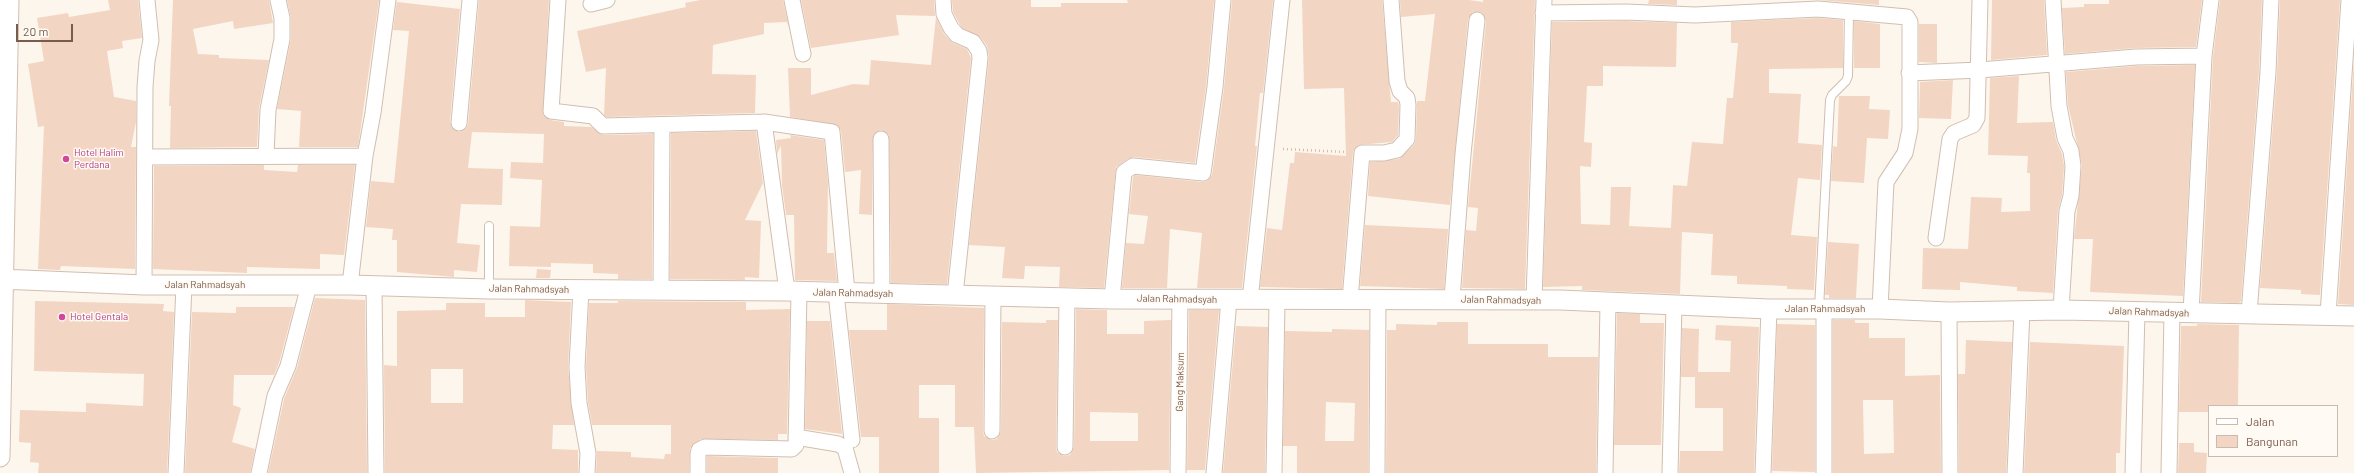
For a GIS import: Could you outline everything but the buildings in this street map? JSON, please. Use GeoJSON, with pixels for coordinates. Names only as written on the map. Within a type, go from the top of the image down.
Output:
{"type":"FeatureCollection","features":[{"type":"Feature","properties":{"kind":"street"},"geometry":{"type":"LineString","coordinates":[[0,456],[1,279],[9,0]]}},
{"type":"Feature","properties":{"kind":"street"},"geometry":{"type":"LineString","coordinates":[[144,285],[146,157],[145,87],[146,61],[151,40],[147,0]]}},
{"type":"Feature","properties":{"kind":"street"},"geometry":{"type":"LineString","coordinates":[[266,155],[268,110],[282,39],[282,18],[278,0]]}},
{"type":"Feature","properties":{"kind":"street"},"geometry":{"type":"LineString","coordinates":[[350,285],[365,156],[373,113],[388,0]]}},
{"type":"Feature","properties":{"kind":"street"},"geometry":{"type":"LineString","coordinates":[[459,123],[470,0]]}},
{"type":"Feature","properties":{"kind":"street"},"geometry":{"type":"LineString","coordinates":[[558,0],[551,111],[593,116],[603,126],[764,122],[832,132],[852,440]]}},
{"type":"Feature","properties":{"kind":"street"},"geometry":{"type":"LineString","coordinates":[[591,4],[607,0]]}},
{"type":"Feature","properties":{"kind":"street"},"geometry":{"type":"LineString","coordinates":[[792,0],[803,54]]}},
{"type":"Feature","properties":{"kind":"street"},"geometry":{"type":"LineString","coordinates":[[943,0],[944,14],[950,28],[956,35],[973,42],[979,51],[980,58],[955,295]]}},
{"type":"Feature","properties":{"kind":"street"},"geometry":{"type":"LineString","coordinates":[[1112,299],[1124,172],[1133,166],[1203,173],[1215,87],[1222,0]]}},
{"type":"Feature","properties":{"kind":"street"},"geometry":{"type":"LineString","coordinates":[[1250,300],[1282,0]]}},
{"type":"Feature","properties":{"kind":"street"},"geometry":{"type":"LineString","coordinates":[[1350,300],[1362,153],[1384,153],[1398,150],[1407,139],[1408,105],[1407,98],[1400,91],[1397,81],[1391,0]]}},
{"type":"Feature","properties":{"kind":"street"},"geometry":{"type":"LineString","coordinates":[[1936,238],[1950,139],[1954,133],[1976,122],[1980,70],[1980,0]]}},
{"type":"Feature","properties":{"kind":"street"},"geometry":{"type":"LineString","coordinates":[[2054,0],[2055,64],[2058,106],[2064,138],[2071,151],[2073,166],[2071,196],[2067,211],[2061,310]]}},
{"type":"Feature","properties":{"kind":"street"},"geometry":{"type":"LineString","coordinates":[[2191,313],[2204,56],[2211,0]]}},
{"type":"Feature","properties":{"kind":"street"},"geometry":{"type":"LineString","coordinates":[[2249,313],[2267,79],[2271,0]]}},
{"type":"Feature","properties":{"kind":"street"},"geometry":{"type":"LineString","coordinates":[[2328,315],[2349,0]]}},
{"type":"Feature","properties":{"kind":"street"},"geometry":{"type":"LineString","coordinates":[[1534,300],[1544,6],[1695,15],[1818,4],[1850,12],[1907,17],[1910,22],[1910,129],[1906,147],[1900,162],[1894,167],[1886,182],[1880,309]]}},
{"type":"Feature","properties":{"kind":"street"},"geometry":{"type":"LineString","coordinates":[[1452,299],[1463,154],[1477,20]]}},
{"type":"Feature","properties":{"kind":"street"},"geometry":{"type":"LineString","coordinates":[[1909,73],[1980,70],[2136,58],[2204,56]]}},
{"type":"Feature","properties":{"kind":"street"},"geometry":{"type":"LineString","coordinates":[[698,473],[699,450],[705,447],[792,449],[796,445],[793,291],[764,122]]}},
{"type":"Feature","properties":{"kind":"street"},"geometry":{"type":"LineString","coordinates":[[661,289],[662,125]]}},
{"type":"Feature","properties":{"kind":"street"},"geometry":{"type":"LineString","coordinates":[[881,139],[882,293]]}},
{"type":"Feature","properties":{"kind":"street"},"geometry":{"type":"LineString","coordinates":[[146,157],[266,155],[365,156]]}},
{"type":"Feature","properties":{"kind":"street","name":"Jalan Rahmadsyah"},"geometry":{"type":"LineString","coordinates":[[1,279],[144,285],[374,285],[581,290],[661,289],[1112,299],[1180,298],[1277,301],[1378,298],[1534,300],[1769,309],[1880,309],[1949,312],[2061,310],[2354,316]]}},
{"type":"Feature","properties":{"kind":"street"},"geometry":{"type":"LineString","coordinates":[[176,473],[184,285]]}},
{"type":"Feature","properties":{"kind":"street"},"geometry":{"type":"LineString","coordinates":[[259,473],[275,396],[288,366],[309,285]]}},
{"type":"Feature","properties":{"kind":"street"},"geometry":{"type":"LineString","coordinates":[[374,285],[376,473]]}},
{"type":"Feature","properties":{"kind":"street"},"geometry":{"type":"LineString","coordinates":[[581,290],[577,367],[579,403],[588,453],[587,473]]}},
{"type":"Feature","properties":{"kind":"street"},"geometry":{"type":"LineString","coordinates":[[992,431],[993,296]]}},
{"type":"Feature","properties":{"kind":"street"},"geometry":{"type":"LineString","coordinates":[[1065,447],[1067,297]]}},
{"type":"Feature","properties":{"kind":"street","name":"Gang Maksum"},"geometry":{"type":"LineString","coordinates":[[1178,469],[1180,298]]}},
{"type":"Feature","properties":{"kind":"street"},"geometry":{"type":"LineString","coordinates":[[1377,473],[1378,298]]}},
{"type":"Feature","properties":{"kind":"street"},"geometry":{"type":"LineString","coordinates":[[1214,473],[1229,300]]}},
{"type":"Feature","properties":{"kind":"street"},"geometry":{"type":"LineString","coordinates":[[1274,473],[1277,301]]}},
{"type":"Feature","properties":{"kind":"street"},"geometry":{"type":"LineString","coordinates":[[1605,473],[1608,303]]}},
{"type":"Feature","properties":{"kind":"street"},"geometry":{"type":"LineString","coordinates":[[1670,473],[1674,305]]}},
{"type":"Feature","properties":{"kind":"street"},"geometry":{"type":"LineString","coordinates":[[1763,473],[1769,309]]}},
{"type":"Feature","properties":{"kind":"street"},"geometry":{"type":"LineString","coordinates":[[1822,309],[1824,473]]}},
{"type":"Feature","properties":{"kind":"street"},"geometry":{"type":"LineString","coordinates":[[2015,473],[2022,311]]}},
{"type":"Feature","properties":{"kind":"street"},"geometry":{"type":"LineString","coordinates":[[2134,473],[2137,311]]}},
{"type":"Feature","properties":{"kind":"street"},"geometry":{"type":"LineString","coordinates":[[1949,312],[1950,473]]}},
{"type":"Feature","properties":{"kind":"street"},"geometry":{"type":"LineString","coordinates":[[2169,473],[2172,312]]}},
{"type":"Feature","properties":{"kind":"street"},"geometry":{"type":"LineString","coordinates":[[796,437],[838,444],[845,448],[852,473]]}},
{"type":"Feature","properties":{"kind":"lane"},"geometry":{"type":"LineString","coordinates":[[1822,309],[1830,100],[1832,95],[1846,81],[1848,76],[1850,12]]}},
{"type":"Feature","properties":{"kind":"lane"},"geometry":{"type":"LineString","coordinates":[[489,226],[489,288]]}},
{"type":"Feature","properties":{"kind":"path"},"geometry":{"type":"LineString","coordinates":[[1266,148],[1362,153]]}},
{"type":"Feature","properties":{"kind":"place","name":"Hotel Halim Perdana"},"geometry":{"type":"Point","coordinates":[66,159]}},
{"type":"Feature","properties":{"kind":"place","name":"Hotel Gentala"},"geometry":{"type":"Point","coordinates":[62,317]}}]}
